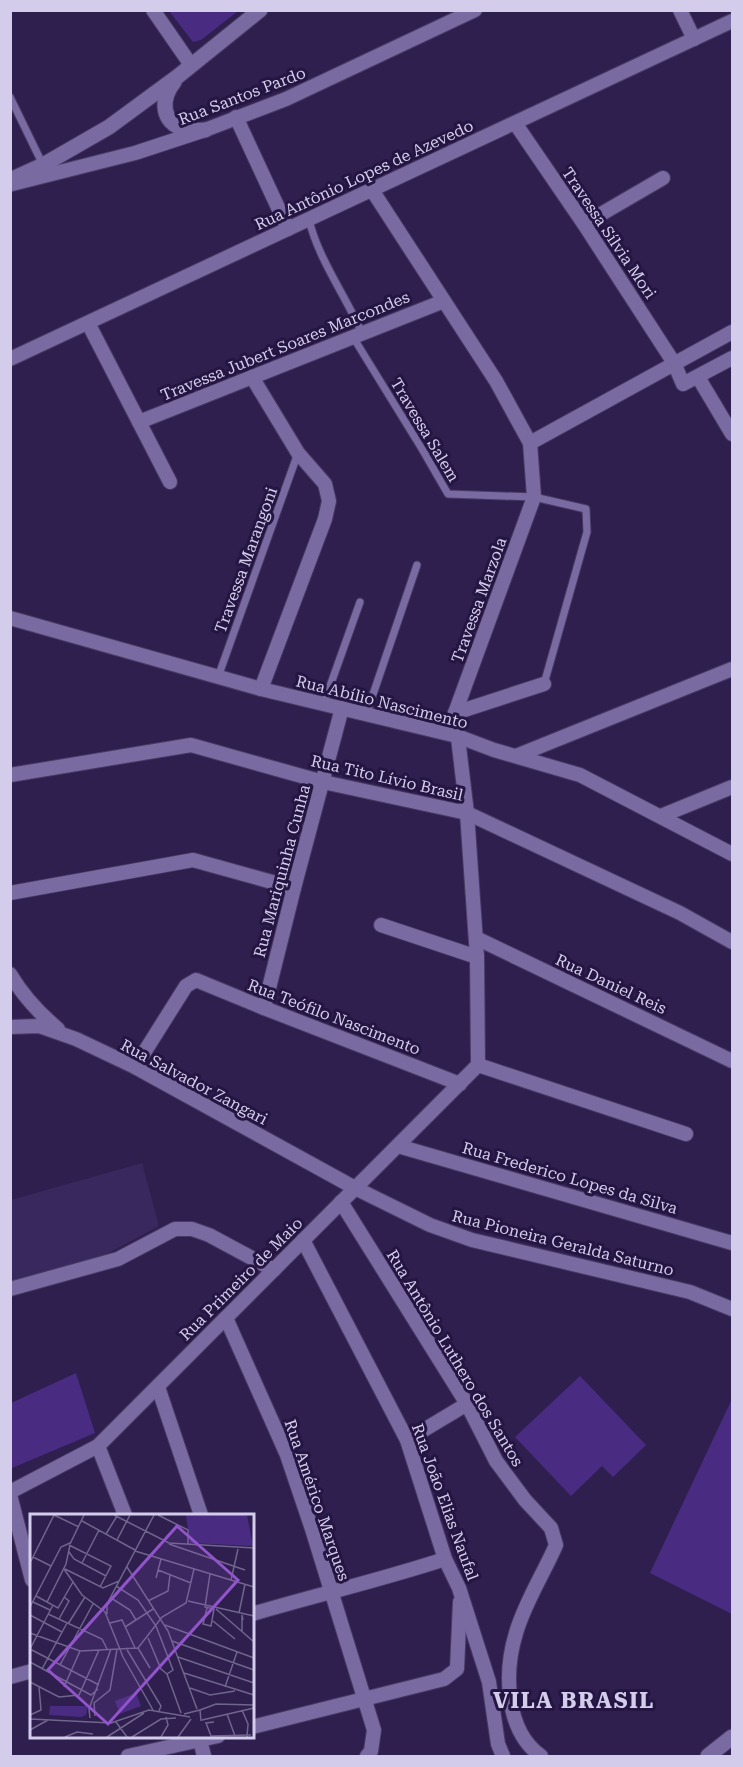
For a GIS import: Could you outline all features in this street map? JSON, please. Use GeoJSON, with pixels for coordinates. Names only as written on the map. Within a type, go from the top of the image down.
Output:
{"type":"FeatureCollection","features":[{"type":"Feature","properties":{"kind":"street"},"geometry":{"type":"LineString","coordinates":[[153,10],[191,65]]}},
{"type":"Feature","properties":{"kind":"street"},"geometry":{"type":"LineString","coordinates":[[10,180],[43,165],[108,128],[177,77],[260,10]]}},
{"type":"Feature","properties":{"kind":"street","name":"Rua Santos Pardo"},"geometry":{"type":"LineString","coordinates":[[10,184],[135,153],[205,130],[286,99],[475,10]]}},
{"type":"Feature","properties":{"kind":"street"},"geometry":{"type":"LineString","coordinates":[[680,10],[694,39]]}},
{"type":"Feature","properties":{"kind":"street","name":"Rua Antônio Lopes de Azevedo"},"geometry":{"type":"LineString","coordinates":[[10,359],[732,21]]}},
{"type":"Feature","properties":{"kind":"street"},"geometry":{"type":"LineString","coordinates":[[177,77],[166,92],[165,110],[174,123],[182,129],[205,130]]}},
{"type":"Feature","properties":{"kind":"street"},"geometry":{"type":"LineString","coordinates":[[236,117],[288,229]]}},
{"type":"Feature","properties":{"kind":"street","name":"Travessa Sílvia Mori"},"geometry":{"type":"LineString","coordinates":[[515,123],[674,363],[683,384],[698,377]]}},
{"type":"Feature","properties":{"kind":"street"},"geometry":{"type":"LineString","coordinates":[[584,224],[663,178]]}},
{"type":"Feature","properties":{"kind":"street","name":"Travessa Marzola"},"geometry":{"type":"LineString","coordinates":[[372,190],[496,381],[530,443],[534,497],[455,713],[467,813],[476,938],[478,1065]]}},
{"type":"Feature","properties":{"kind":"street","name":"Travessa Jubert Soares Marcondes"},"geometry":{"type":"LineString","coordinates":[[139,422],[444,301]]}},
{"type":"Feature","properties":{"kind":"street"},"geometry":{"type":"LineString","coordinates":[[88,323],[170,482]]}},
{"type":"Feature","properties":{"kind":"street"},"geometry":{"type":"LineString","coordinates":[[530,443],[732,332]]}},
{"type":"Feature","properties":{"kind":"street"},"geometry":{"type":"LineString","coordinates":[[732,358],[698,377],[732,434]]}},
{"type":"Feature","properties":{"kind":"street"},"geometry":{"type":"LineString","coordinates":[[252,377],[298,453],[325,483],[330,501],[261,689]]}},
{"type":"Feature","properties":{"kind":"street","name":"Rua Abílio Nascimento"},"geometry":{"type":"LineString","coordinates":[[10,618],[261,689],[457,736],[580,775],[732,854]]}},
{"type":"Feature","properties":{"kind":"street"},"geometry":{"type":"LineString","coordinates":[[516,756],[732,669]]}},
{"type":"Feature","properties":{"kind":"street"},"geometry":{"type":"LineString","coordinates":[[455,713],[544,684]]}},
{"type":"Feature","properties":{"kind":"street","name":"Rua Mariquinha Cunha"},"geometry":{"type":"LineString","coordinates":[[264,1008],[342,708]]}},
{"type":"Feature","properties":{"kind":"street","name":"Rua Tito Lívio Brasil"},"geometry":{"type":"LineString","coordinates":[[10,775],[191,745],[322,782],[467,813],[680,914],[732,942]]}},
{"type":"Feature","properties":{"kind":"street"},"geometry":{"type":"LineString","coordinates":[[661,816],[732,787]]}},
{"type":"Feature","properties":{"kind":"street"},"geometry":{"type":"LineString","coordinates":[[10,893],[192,860],[294,888]]}},
{"type":"Feature","properties":{"kind":"street"},"geometry":{"type":"LineString","coordinates":[[381,925],[477,957]]}},
{"type":"Feature","properties":{"kind":"street","name":"Rua Daniel Reis"},"geometry":{"type":"LineString","coordinates":[[476,938],[732,1061]]}},
{"type":"Feature","properties":{"kind":"street"},"geometry":{"type":"LineString","coordinates":[[10,974],[42,1016],[62,1033]]}},
{"type":"Feature","properties":{"kind":"street","name":"Rua Teófilo Nascimento"},"geometry":{"type":"LineString","coordinates":[[135,1067],[186,986],[196,980],[460,1084]]}},
{"type":"Feature","properties":{"kind":"street","name":"Rua Salvador Zangari"},"geometry":{"type":"LineString","coordinates":[[10,1027],[39,1026],[62,1033],[135,1067],[355,1188]]}},
{"type":"Feature","properties":{"kind":"street"},"geometry":{"type":"LineString","coordinates":[[478,1065],[686,1134]]}},
{"type":"Feature","properties":{"kind":"street","name":"Rua Primeiro de Maio"},"geometry":{"type":"LineString","coordinates":[[10,1494],[98,1446],[478,1065]]}},
{"type":"Feature","properties":{"kind":"street","name":"Rua Frederico Lopes da Silva"},"geometry":{"type":"LineString","coordinates":[[398,1146],[732,1243]]}},
{"type":"Feature","properties":{"kind":"street","name":"Rua Pioneira Geralda Saturno"},"geometry":{"type":"LineString","coordinates":[[355,1188],[430,1225],[472,1240],[690,1292],[732,1309]]}},
{"type":"Feature","properties":{"kind":"street","name":"Rua Antônio Luthero dos Santos"},"geometry":{"type":"LineString","coordinates":[[341,1203],[467,1404],[496,1461],[525,1500],[551,1528],[556,1545],[532,1592],[515,1634],[510,1668],[513,1714],[523,1736],[541,1756]]}},
{"type":"Feature","properties":{"kind":"street"},"geometry":{"type":"LineString","coordinates":[[10,1289],[118,1259],[175,1229],[192,1230],[209,1235],[274,1270]]}},
{"type":"Feature","properties":{"kind":"street","name":"Rua João Elias Naufal"},"geometry":{"type":"LineString","coordinates":[[303,1240],[407,1440],[445,1559],[459,1588],[489,1682],[498,1744],[503,1756]]}},
{"type":"Feature","properties":{"kind":"street","name":"Rua Américo Marques"},"geometry":{"type":"LineString","coordinates":[[226,1318],[287,1455],[332,1591],[374,1730],[371,1751],[367,1756]]}},
{"type":"Feature","properties":{"kind":"street"},"geometry":{"type":"LineString","coordinates":[[158,1387],[201,1514]]}},
{"type":"Feature","properties":{"kind":"street"},"geometry":{"type":"LineString","coordinates":[[407,1440],[467,1404]]}},
{"type":"Feature","properties":{"kind":"street"},"geometry":{"type":"LineString","coordinates":[[98,1446],[125,1514]]}},
{"type":"Feature","properties":{"kind":"street"},"geometry":{"type":"LineString","coordinates":[[10,1494],[30,1572]]}},
{"type":"Feature","properties":{"kind":"street"},"geometry":{"type":"LineString","coordinates":[[254,1613],[394,1576],[445,1559]]}},
{"type":"Feature","properties":{"kind":"street"},"geometry":{"type":"LineString","coordinates":[[254,1726],[444,1678],[457,1669],[461,1608],[459,1588]]}},
{"type":"Feature","properties":{"kind":"street"},"geometry":{"type":"LineString","coordinates":[[10,1677],[30,1672]]}},
{"type":"Feature","properties":{"kind":"street"},"geometry":{"type":"LineString","coordinates":[[494,1721],[513,1714]]}},
{"type":"Feature","properties":{"kind":"street"},"geometry":{"type":"LineString","coordinates":[[708,1756],[732,1737]]}},
{"type":"Feature","properties":{"kind":"street"},"geometry":{"type":"LineString","coordinates":[[128,1756],[199,1738],[204,1756]]}},
{"type":"Feature","properties":{"kind":"lane"},"geometry":{"type":"LineString","coordinates":[[10,97],[43,165]]}},
{"type":"Feature","properties":{"kind":"lane"},"geometry":{"type":"LineString","coordinates":[[309,220],[312,232],[357,335]]}},
{"type":"Feature","properties":{"kind":"lane","name":"Travessa Salem"},"geometry":{"type":"LineString","coordinates":[[357,335],[448,494],[534,497]]}},
{"type":"Feature","properties":{"kind":"lane","name":"Travessa Marangoni"},"geometry":{"type":"LineString","coordinates":[[218,677],[298,453]]}},
{"type":"Feature","properties":{"kind":"lane"},"geometry":{"type":"LineString","coordinates":[[534,497],[586,508],[587,532],[544,684]]}},
{"type":"Feature","properties":{"kind":"lane"},"geometry":{"type":"LineString","coordinates":[[366,715],[417,565]]}},
{"type":"Feature","properties":{"kind":"lane"},"geometry":{"type":"LineString","coordinates":[[324,704],[360,602]]}},
{"type":"Feature","properties":{"kind":"shaded area"},"geometry":{"type":"Polygon","coordinates":[[[169,11],[238,11],[201,40],[193,42],[169,11]]]}},
{"type":"Feature","properties":{"kind":"shaded area"},"geometry":{"type":"Polygon","coordinates":[[[142,1163],[159,1226],[101,1257],[11,1283],[11,1200],[142,1163]]]}},
{"type":"Feature","properties":{"kind":"shaded area"},"geometry":{"type":"Polygon","coordinates":[[[76,1373],[95,1433],[12,1468],[11,1403],[76,1373]]]}},
{"type":"Feature","properties":{"kind":"shaded area"},"geometry":{"type":"Polygon","coordinates":[[[580,1376],[646,1445],[613,1477],[602,1466],[571,1496],[515,1437],[580,1376]]]}},
{"type":"Feature","properties":{"kind":"shaded area"},"geometry":{"type":"Polygon","coordinates":[[[732,1399],[732,1614],[650,1573],[732,1399]]]}},
{"type":"Feature","properties":{"kind":"district","name":"VILA BRASIL"},"geometry":{"type":"Point","coordinates":[574,1700]}}]}
